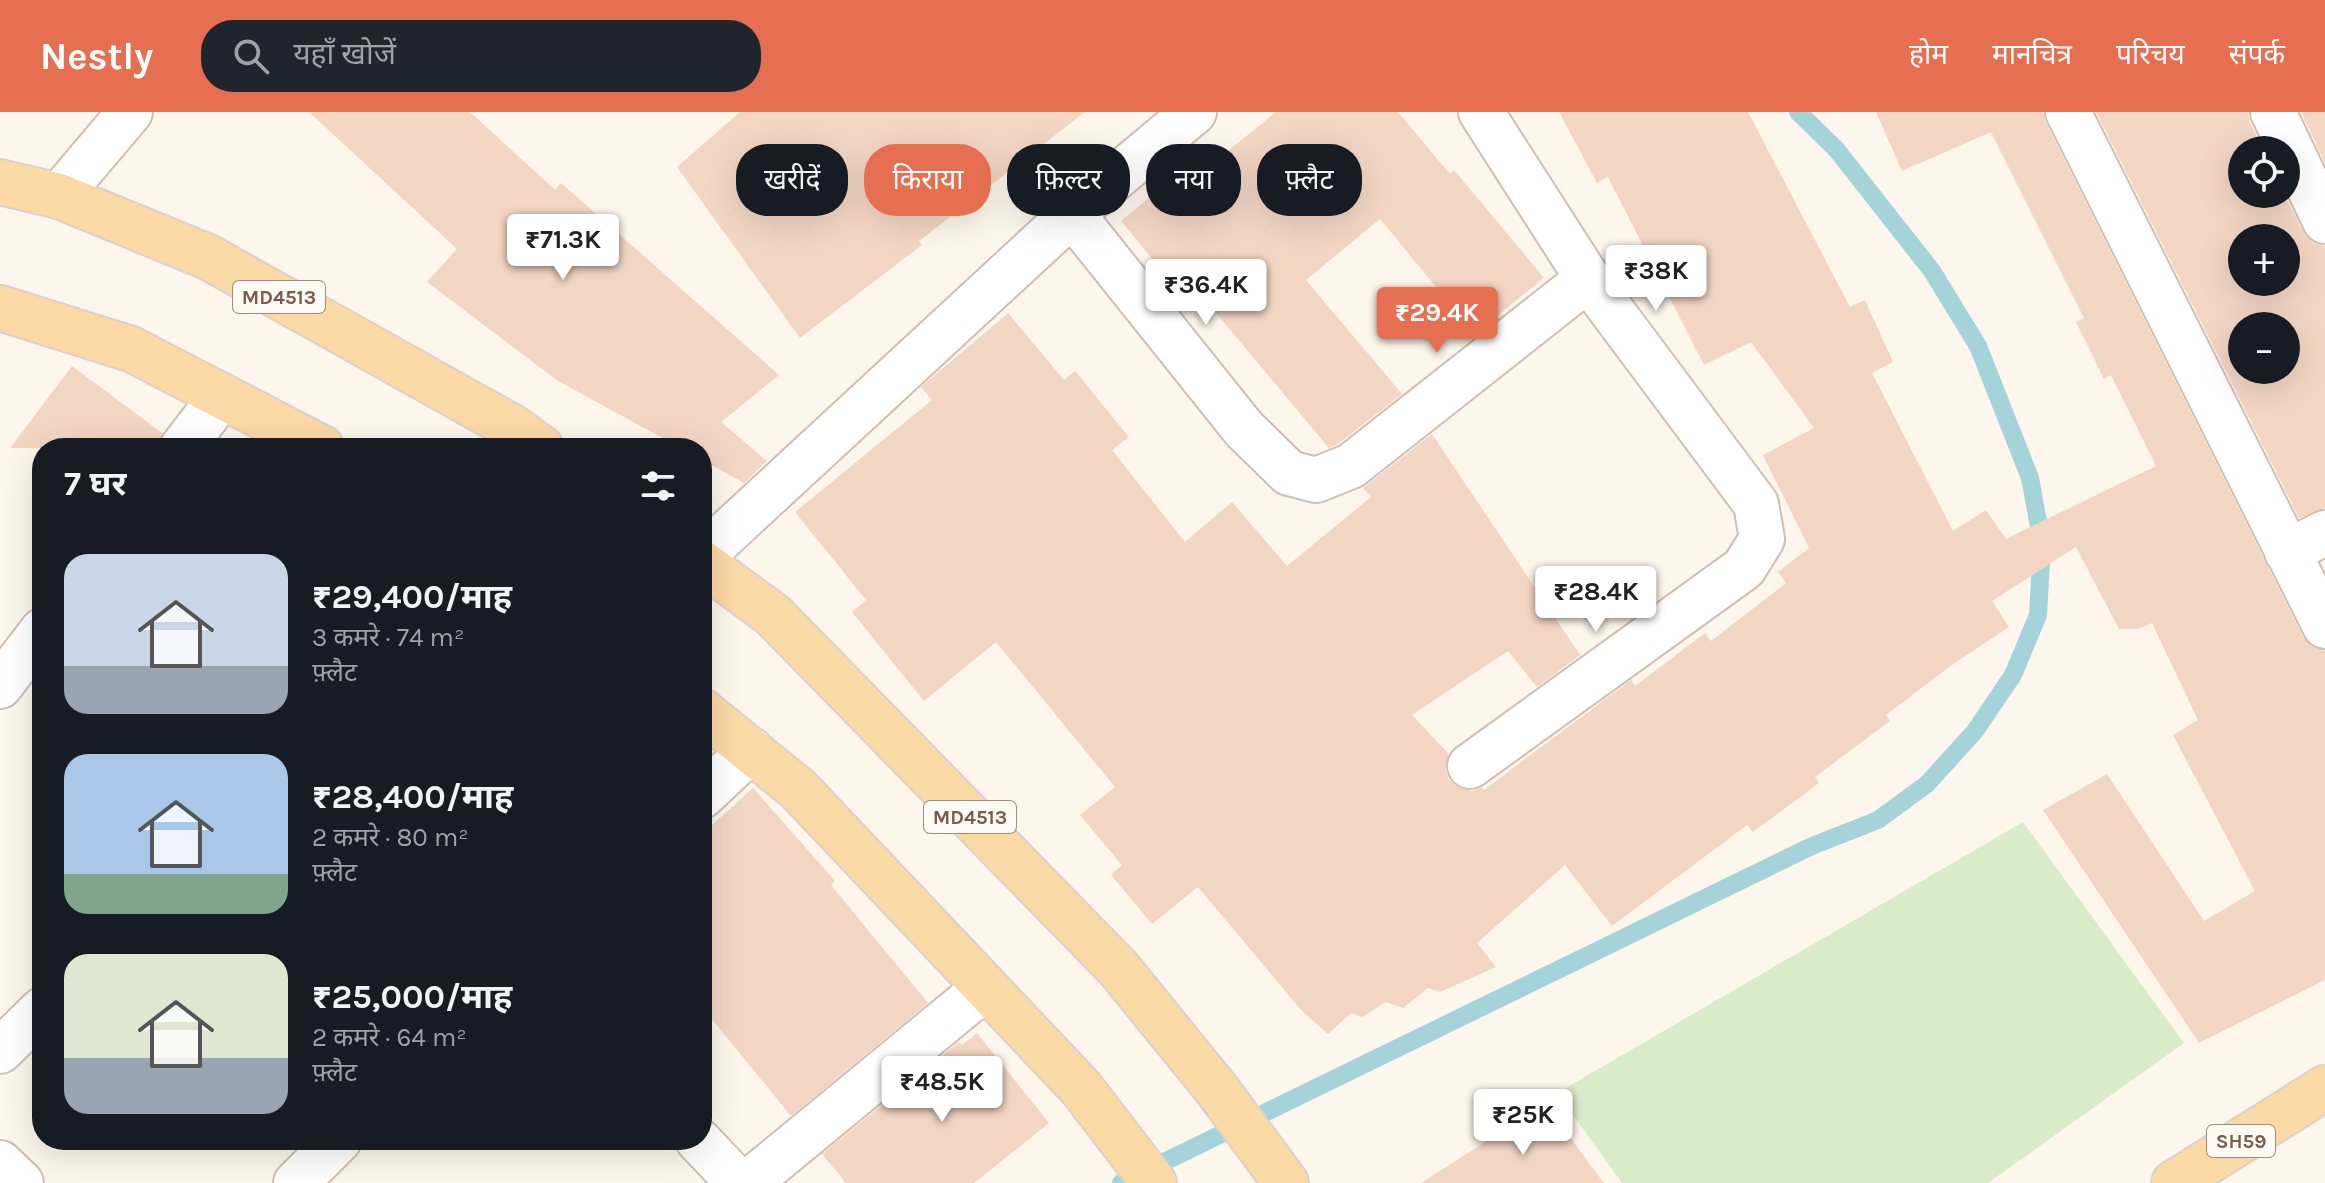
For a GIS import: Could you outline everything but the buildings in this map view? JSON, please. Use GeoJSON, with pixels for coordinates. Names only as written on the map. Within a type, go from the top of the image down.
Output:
{"type":"FeatureCollection","features":[{"type":"Feature","properties":{"kind":"main road","name":"MD4513"},"geometry":{"type":"LineString","coordinates":[[0,182],[59,196],[208,257],[527,438]]}},
{"type":"Feature","properties":{"kind":"main road"},"geometry":{"type":"LineString","coordinates":[[0,308],[131,349],[303,438]]}},
{"type":"Feature","properties":{"kind":"main road","name":"MD4513"},"geometry":{"type":"LineString","coordinates":[[712,570],[773,615],[1119,969],[1218,1091],[1286,1183]]}},
{"type":"Feature","properties":{"kind":"main road"},"geometry":{"type":"LineString","coordinates":[[712,719],[799,790],[1081,1088],[1143,1167]]}},
{"type":"Feature","properties":{"kind":"main road","name":"SH59"},"geometry":{"type":"LineString","coordinates":[[2174,1183],[2325,1088]]}},
{"type":"Feature","properties":{"kind":"street"},"geometry":{"type":"LineString","coordinates":[[59,196],[130,112]]}},
{"type":"Feature","properties":{"kind":"street"},"geometry":{"type":"LineString","coordinates":[[1130,166],[1194,112]]}},
{"type":"Feature","properties":{"kind":"street"},"geometry":{"type":"LineString","coordinates":[[1470,766],[1744,568],[1762,539],[1756,504],[1588,279],[1481,112]]}},
{"type":"Feature","properties":{"kind":"street"},"geometry":{"type":"LineString","coordinates":[[2068,112],[2325,626]]}},
{"type":"Feature","properties":{"kind":"street"},"geometry":{"type":"LineString","coordinates":[[2273,112],[2325,221]]}},
{"type":"Feature","properties":{"kind":"street"},"geometry":{"type":"LineString","coordinates":[[712,547],[1070,216]]}},
{"type":"Feature","properties":{"kind":"street"},"geometry":{"type":"LineString","coordinates":[[1074,216],[1244,429],[1289,473],[1316,480],[1351,466],[1588,279]]}},
{"type":"Feature","properties":{"kind":"street"},"geometry":{"type":"LineString","coordinates":[[190,438],[222,396]]}},
{"type":"Feature","properties":{"kind":"street"},"geometry":{"type":"LineString","coordinates":[[2287,552],[2325,533]]}},
{"type":"Feature","properties":{"kind":"street"},"geometry":{"type":"LineString","coordinates":[[0,686],[32,644]]}},
{"type":"Feature","properties":{"kind":"street"},"geometry":{"type":"LineString","coordinates":[[712,787],[751,750]]}},
{"type":"Feature","properties":{"kind":"street"},"geometry":{"type":"LineString","coordinates":[[748,1183],[985,988]]}},
{"type":"Feature","properties":{"kind":"street"},"geometry":{"type":"LineString","coordinates":[[0,1051],[32,1020]]}},
{"type":"Feature","properties":{"kind":"street"},"geometry":{"type":"LineString","coordinates":[[296,1183],[329,1150]]}},
{"type":"Feature","properties":{"kind":"street"},"geometry":{"type":"LineString","coordinates":[[708,1150],[739,1183]]}},
{"type":"Feature","properties":{"kind":"street"},"geometry":{"type":"LineString","coordinates":[[0,1163],[21,1183]]}},
{"type":"Feature","properties":{"kind":"green space"},"geometry":{"type":"Polygon","coordinates":[[[2023,822],[2184,1043],[1988,1183],[1622,1183],[1557,1093],[2023,822]]]}},
{"type":"Feature","properties":{"kind":"waterway"},"geometry":{"type":"LineString","coordinates":[[1121,1183],[1812,846],[1878,820],[1927,784],[1975,731],[2013,675],[2038,615],[2042,543],[2030,478],[1978,346],[1932,271],[1836,149],[1798,112]]}}]}
